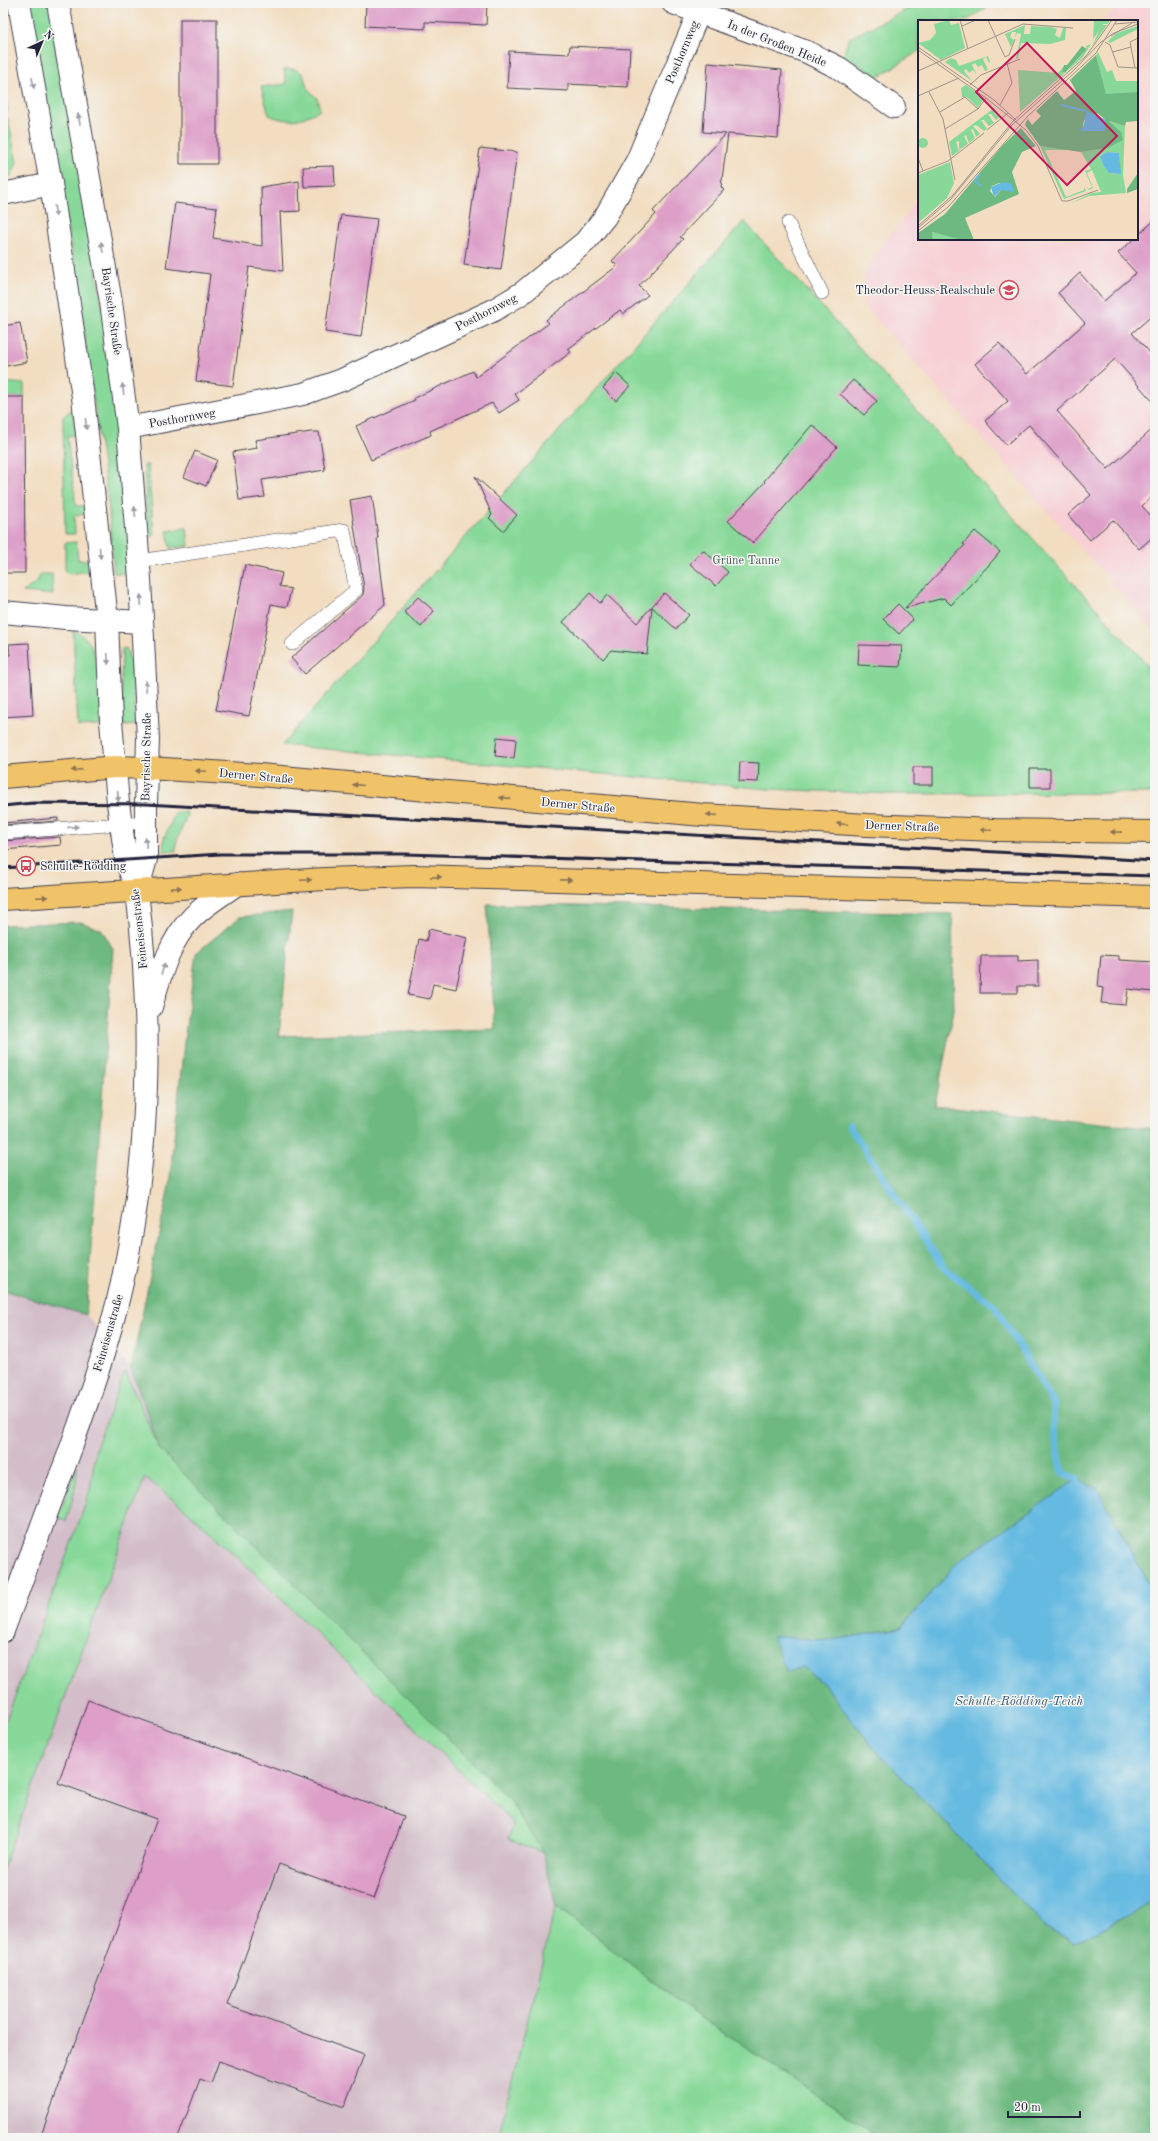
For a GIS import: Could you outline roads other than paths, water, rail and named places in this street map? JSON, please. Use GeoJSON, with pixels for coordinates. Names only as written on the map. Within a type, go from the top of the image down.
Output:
{"type":"FeatureCollection","features":[{"type":"Feature","properties":{"kind":"main road","name":"Derner Straße"},"geometry":{"type":"LineString","coordinates":[[3,777],[116,767],[148,768],[260,776],[544,802],[765,819],[996,830],[1155,832]]}},
{"type":"Feature","properties":{"kind":"main road"},"geometry":{"type":"LineString","coordinates":[[3,899],[237,884],[414,876],[1155,897]]}},
{"type":"Feature","properties":{"kind":"street"},"geometry":{"type":"LineString","coordinates":[[18,3],[51,184],[83,397],[107,620],[111,721],[116,767]]}},
{"type":"Feature","properties":{"kind":"street","name":"Bayrische Straße"},"geometry":{"type":"LineString","coordinates":[[58,3],[111,302],[128,428],[139,561],[148,739],[146,859],[137,891]]}},
{"type":"Feature","properties":{"kind":"street","name":"In der Großen Heide"},"geometry":{"type":"LineString","coordinates":[[673,3],[813,56],[839,68],[894,107]]}},
{"type":"Feature","properties":{"kind":"street","name":"Posthornweg"},"geometry":{"type":"LineString","coordinates":[[128,428],[303,394],[342,380],[494,310],[522,294],[585,242],[605,217],[636,161],[699,12]]}},
{"type":"Feature","properties":{"kind":"street"},"geometry":{"type":"LineString","coordinates":[[3,194],[51,184]]}},
{"type":"Feature","properties":{"kind":"street"},"geometry":{"type":"LineString","coordinates":[[3,612],[142,622]]}},
{"type":"Feature","properties":{"kind":"street","name":"Feineisenstraße"},"geometry":{"type":"LineString","coordinates":[[3,1631],[90,1396],[121,1289],[135,1209],[145,1102],[147,1020],[137,891],[126,859],[116,767]]}},
{"type":"Feature","properties":{"kind":"street","name":"Feineisenstraße"},"geometry":{"type":"LineString","coordinates":[[147,1020],[163,967],[177,938],[194,916],[237,884]]}},
{"type":"Feature","properties":{"kind":"lane"},"geometry":{"type":"LineString","coordinates":[[788,223],[822,293]]}},
{"type":"Feature","properties":{"kind":"lane"},"geometry":{"type":"LineString","coordinates":[[139,561],[344,530],[356,590],[292,644]]}},
{"type":"Feature","properties":{"kind":"lane"},"geometry":{"type":"LineString","coordinates":[[3,833],[146,822]]}},
{"type":"Feature","properties":{"kind":"water","name":"Schulte-Rödding-Teich"},"geometry":{"type":"Polygon","coordinates":[[[1077,1479],[1097,1488],[1155,1595],[1155,1901],[1074,1943],[1041,1923],[873,1747],[822,1682],[803,1667],[787,1672],[772,1636],[828,1641],[901,1628],[958,1562],[1077,1479]]]}},
{"type":"Feature","properties":{"kind":"waterway"},"geometry":{"type":"LineString","coordinates":[[849,1126],[944,1268],[995,1306],[1054,1404],[1053,1431],[1063,1473],[1077,1479]]}},
{"type":"Feature","properties":{"kind":"railway"},"geometry":{"type":"LineString","coordinates":[[3,806],[33,803],[146,804],[1155,861]]}},
{"type":"Feature","properties":{"kind":"railway"},"geometry":{"type":"LineString","coordinates":[[3,868],[220,854],[405,854],[1155,876]]}},
{"type":"Feature","properties":{"kind":"place","name":"Theodor-Heuss-Realschule"},"geometry":{"type":"Point","coordinates":[1009,290]}},
{"type":"Feature","properties":{"kind":"place","name":"Schulte-Rödding"},"geometry":{"type":"Point","coordinates":[26,866]}},
{"type":"Feature","properties":{"kind":"park label","name":"Grüne Tanne"},"geometry":{"type":"Point","coordinates":[746,560]}}]}
